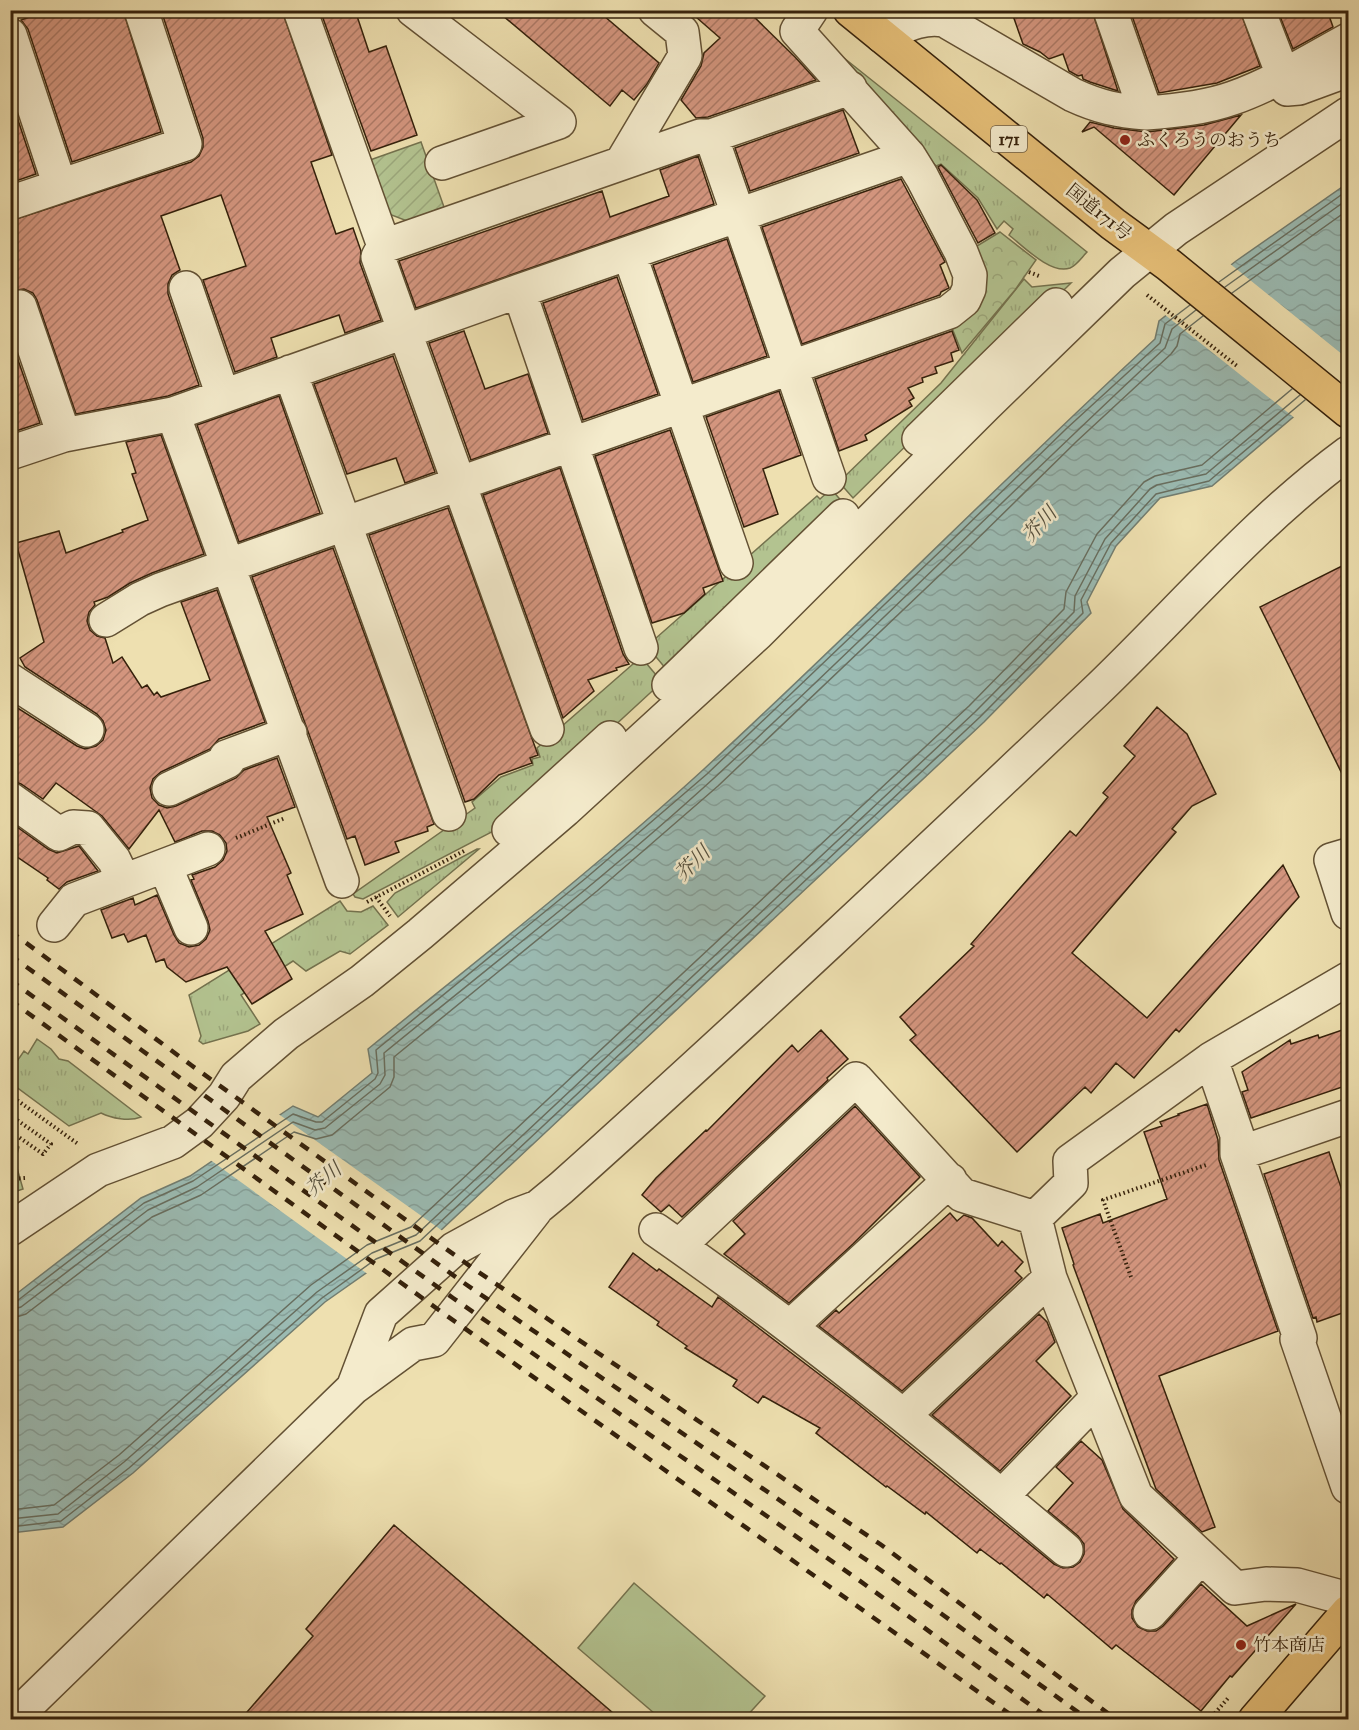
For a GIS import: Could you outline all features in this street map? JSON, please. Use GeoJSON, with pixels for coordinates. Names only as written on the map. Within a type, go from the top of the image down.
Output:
{"type":"FeatureCollection","features":[{"type":"Feature","properties":{"kind":"highway","name":"国道171号"},"geometry":{"type":"LineString","coordinates":[[850,10],[1348,411]]}},
{"type":"Feature","properties":{"kind":"highway"},"geometry":{"type":"LineString","coordinates":[[1255,1719],[1348,1612]]}},
{"type":"Feature","properties":{"kind":"street"},"geometry":{"type":"LineString","coordinates":[[10,203],[185,144],[141,10]]}},
{"type":"Feature","properties":{"kind":"street"},"geometry":{"type":"LineString","coordinates":[[300,10],[384,246]]}},
{"type":"Feature","properties":{"kind":"street"},"geometry":{"type":"LineString","coordinates":[[413,10],[559,123],[442,163]]}},
{"type":"Feature","properties":{"kind":"street"},"geometry":{"type":"LineString","coordinates":[[622,162],[685,56],[682,32],[655,10]]}},
{"type":"Feature","properties":{"kind":"street"},"geometry":{"type":"LineString","coordinates":[[106,620],[140,599],[344,524],[948,312],[964,300],[969,289],[970,275],[961,252],[909,156],[797,31],[811,10]]}},
{"type":"Feature","properties":{"kind":"street"},"geometry":{"type":"LineString","coordinates":[[1110,10],[1146,113]]}},
{"type":"Feature","properties":{"kind":"street"},"geometry":{"type":"LineString","coordinates":[[1258,10],[1283,75]]}},
{"type":"Feature","properties":{"kind":"street"},"geometry":{"type":"LineString","coordinates":[[882,36],[920,20],[929,18],[944,20],[1083,99],[1116,111],[1171,112],[1232,98],[1299,88],[1348,70]]}},
{"type":"Feature","properties":{"kind":"street"},"geometry":{"type":"LineString","coordinates":[[10,35],[60,186]]}},
{"type":"Feature","properties":{"kind":"street"},"geometry":{"type":"LineString","coordinates":[[1232,98],[1283,75],[1348,40]]}},
{"type":"Feature","properties":{"kind":"street"},"geometry":{"type":"LineString","coordinates":[[547,729],[378,257],[384,246],[622,162],[850,88]]}},
{"type":"Feature","properties":{"kind":"street"},"geometry":{"type":"LineString","coordinates":[[663,94],[705,136],[738,215],[829,478]]}},
{"type":"Feature","properties":{"kind":"street"},"geometry":{"type":"LineString","coordinates":[[10,1228],[98,1170],[173,1142],[199,1123],[224,1096],[236,1077],[285,1034],[362,981],[420,934],[565,810],[748,642],[1122,273],[1159,258],[1176,229],[1348,114]]}},
{"type":"Feature","properties":{"kind":"street"},"geometry":{"type":"LineString","coordinates":[[10,453],[64,435],[173,414],[909,156]]}},
{"type":"Feature","properties":{"kind":"street"},"geometry":{"type":"LineString","coordinates":[[629,253],[736,563]]}},
{"type":"Feature","properties":{"kind":"street"},"geometry":{"type":"LineString","coordinates":[[362,981],[358,958],[508,830],[679,675],[1105,258]]}},
{"type":"Feature","properties":{"kind":"street"},"geometry":{"type":"LineString","coordinates":[[186,288],[223,396]]}},
{"type":"Feature","properties":{"kind":"street"},"geometry":{"type":"LineString","coordinates":[[519,291],[641,648]]}},
{"type":"Feature","properties":{"kind":"street"},"geometry":{"type":"LineString","coordinates":[[20,307],[64,435]]}},
{"type":"Feature","properties":{"kind":"street"},"geometry":{"type":"LineString","coordinates":[[290,372],[449,814]]}},
{"type":"Feature","properties":{"kind":"street"},"geometry":{"type":"LineString","coordinates":[[173,414],[342,881]]}},
{"type":"Feature","properties":{"kind":"street"},"geometry":{"type":"LineString","coordinates":[[12,1719],[353,1388],[413,1344],[434,1340],[538,1207],[721,1044],[911,866],[1123,666],[1272,516],[1348,453]]}},
{"type":"Feature","properties":{"kind":"street"},"geometry":{"type":"LineString","coordinates":[[10,680],[87,730]]}},
{"type":"Feature","properties":{"kind":"street"},"geometry":{"type":"LineString","coordinates":[[169,789],[228,761],[226,757],[290,733]]}},
{"type":"Feature","properties":{"kind":"street"},"geometry":{"type":"LineString","coordinates":[[10,799],[59,834],[73,827],[88,828],[114,860],[124,881]]}},
{"type":"Feature","properties":{"kind":"street"},"geometry":{"type":"LineString","coordinates":[[54,925],[74,900],[208,849]]}},
{"type":"Feature","properties":{"kind":"street"},"geometry":{"type":"LineString","coordinates":[[1348,855],[1331,860],[1348,913]]}},
{"type":"Feature","properties":{"kind":"street"},"geometry":{"type":"LineString","coordinates":[[165,866],[191,928]]}},
{"type":"Feature","properties":{"kind":"street"},"geometry":{"type":"LineString","coordinates":[[1035,1218],[1071,1183],[1070,1161],[1211,1059],[1348,979]]}},
{"type":"Feature","properties":{"kind":"street"},"geometry":{"type":"LineString","coordinates":[[1211,1059],[1237,1135],[1237,1154],[1307,1336],[1297,1340],[1348,1487]]}},
{"type":"Feature","properties":{"kind":"street"},"geometry":{"type":"LineString","coordinates":[[1035,1218],[962,1195],[856,1079],[668,1238],[790,1326],[904,1415],[1066,1550]]}},
{"type":"Feature","properties":{"kind":"street"},"geometry":{"type":"LineString","coordinates":[[1237,1154],[1348,1116]]}},
{"type":"Feature","properties":{"kind":"street"},"geometry":{"type":"LineString","coordinates":[[790,1326],[950,1180]]}},
{"type":"Feature","properties":{"kind":"street"},"geometry":{"type":"LineString","coordinates":[[353,1388],[381,1314],[453,1249],[514,1216],[538,1207]]}},
{"type":"Feature","properties":{"kind":"street"},"geometry":{"type":"LineString","coordinates":[[1035,1218],[1050,1278],[1136,1496],[1235,1588],[1266,1584],[1297,1586],[1348,1599]]}},
{"type":"Feature","properties":{"kind":"street"},"geometry":{"type":"LineString","coordinates":[[904,1415],[1050,1278]]}},
{"type":"Feature","properties":{"kind":"street"},"geometry":{"type":"LineString","coordinates":[[1002,1496],[1097,1398]]}},
{"type":"Feature","properties":{"kind":"street"},"geometry":{"type":"LineString","coordinates":[[1150,1613],[1201,1557]]}},
{"type":"Feature","properties":{"kind":"path"},"geometry":{"type":"LineString","coordinates":[[208,849],[315,806]]}},
{"type":"Feature","properties":{"kind":"path"},"geometry":{"type":"LineString","coordinates":[[342,881],[348,900],[353,904],[362,905],[508,830]]}},
{"type":"Feature","properties":{"kind":"path"},"geometry":{"type":"LineString","coordinates":[[376,897],[384,907]]}},
{"type":"Feature","properties":{"kind":"path"},"geometry":{"type":"LineString","coordinates":[[10,1095],[78,1144]]}},
{"type":"Feature","properties":{"kind":"path"},"geometry":{"type":"LineString","coordinates":[[10,1114],[51,1144],[43,1154],[10,1131]]}},
{"type":"Feature","properties":{"kind":"path"},"geometry":{"type":"LineString","coordinates":[[1131,1277],[1103,1200],[1237,1154]]}},
{"type":"Feature","properties":{"kind":"green space"},"geometry":{"type":"Polygon","coordinates":[[[839,54],[1087,252],[1070,268],[1054,267],[1046,264],[1009,235],[1013,229],[1004,221],[997,229],[978,198],[941,164],[936,166],[835,57],[839,54]]]}},
{"type":"Feature","properties":{"kind":"green space"},"geometry":{"type":"Polygon","coordinates":[[[421,142],[444,207],[407,221],[389,214],[370,160],[421,142]]]}},
{"type":"Feature","properties":{"kind":"green space"},"geometry":{"type":"Polygon","coordinates":[[[1000,232],[1036,260],[1015,290],[962,353],[952,328],[972,249],[1000,232]]]}},
{"type":"Feature","properties":{"kind":"green space"},"geometry":{"type":"Polygon","coordinates":[[[1024,279],[1032,287],[1071,283],[853,498],[839,482],[941,383],[1024,279]]]}},
{"type":"Feature","properties":{"kind":"green space"},"geometry":{"type":"Polygon","coordinates":[[[831,489],[845,505],[671,675],[647,646],[817,496],[820,499],[831,489]]]}},
{"type":"Feature","properties":{"kind":"green space"},"geometry":{"type":"Polygon","coordinates":[[[641,657],[662,682],[509,823],[363,899],[355,897],[353,894],[475,808],[472,802],[501,777],[533,765],[532,759],[540,757],[537,748],[641,657]]]}},
{"type":"Feature","properties":{"kind":"green space"},"geometry":{"type":"Polygon","coordinates":[[[479,849],[398,917],[387,902],[395,893],[479,849]]]}},
{"type":"Feature","properties":{"kind":"green space"},"geometry":{"type":"Polygon","coordinates":[[[340,901],[347,911],[361,912],[373,906],[388,925],[350,954],[340,951],[306,971],[293,961],[241,995],[260,1024],[248,1031],[203,1044],[199,1041],[201,1036],[189,995],[340,901]]]}},
{"type":"Feature","properties":{"kind":"green space"},"geometry":{"type":"Polygon","coordinates":[[[37,1039],[51,1049],[59,1059],[68,1061],[141,1117],[120,1119],[101,1113],[69,1126],[11,1083],[11,1070],[24,1051],[28,1054],[37,1039]]]}},
{"type":"Feature","properties":{"kind":"green space"},"geometry":{"type":"Polygon","coordinates":[[[11,1141],[19,1147],[15,1161],[23,1189],[11,1193],[11,1141]]]}},
{"type":"Feature","properties":{"kind":"green space"},"geometry":{"type":"Polygon","coordinates":[[[634,1583],[765,1696],[744,1719],[661,1719],[578,1648],[634,1583]]]}},
{"type":"Feature","properties":{"kind":"water","name":"芥川"},"geometry":{"type":"Polygon","coordinates":[[[1348,183],[1348,376],[1311,402],[1212,486],[1160,498],[1116,546],[1087,602],[1091,613],[984,722],[423,1247],[379,1264],[325,1302],[133,1473],[63,1527],[11,1533],[11,1298],[141,1198],[190,1176],[293,1106],[318,1117],[372,1073],[368,1049],[580,876],[704,769],[1155,339],[1159,321],[1236,261],[1348,183]]]}},
{"type":"Feature","properties":{"kind":"pier"},"geometry":{"type":"Polygon","coordinates":[[[1229,263],[1348,359],[1348,379],[1296,419],[1164,314],[1229,263]]]}},
{"type":"Feature","properties":{"kind":"pier"},"geometry":{"type":"Polygon","coordinates":[[[277,1113],[444,1232],[425,1249],[381,1267],[369,1275],[209,1159],[277,1113]]]}},
{"type":"Feature","properties":{"kind":"building"},"geometry":{"type":"Polygon","coordinates":[[[49,10],[123,10],[161,132],[72,162],[28,29],[21,20],[49,10]]]}},
{"type":"Feature","properties":{"kind":"building"},"geometry":{"type":"Polygon","coordinates":[[[161,10],[282,10],[332,155],[311,162],[336,234],[353,228],[361,251],[360,263],[381,320],[345,333],[339,315],[271,338],[277,357],[235,372],[203,280],[246,266],[221,195],[161,216],[180,270],[172,275],[168,284],[168,294],[199,385],[168,396],[76,414],[37,300],[33,293],[24,289],[10,291],[10,221],[191,162],[199,156],[203,147],[203,138],[161,10]]]}},
{"type":"Feature","properties":{"kind":"building"},"geometry":{"type":"Polygon","coordinates":[[[320,10],[355,10],[369,52],[386,46],[417,135],[371,151],[320,10]]]}},
{"type":"Feature","properties":{"kind":"building"},"geometry":{"type":"Polygon","coordinates":[[[496,10],[597,10],[659,63],[647,84],[634,100],[622,90],[610,106],[496,10]]]}},
{"type":"Feature","properties":{"kind":"building"},"geometry":{"type":"Polygon","coordinates":[[[688,10],[747,10],[816,80],[708,117],[696,118],[681,100],[701,66],[704,53],[720,38],[688,10]]]}},
{"type":"Feature","properties":{"kind":"building"},"geometry":{"type":"Polygon","coordinates":[[[1011,10],[1092,10],[1118,91],[1090,82],[1083,79],[1082,75],[1078,76],[1069,71],[1063,54],[1049,59],[1023,44],[1011,10]]]}},
{"type":"Feature","properties":{"kind":"building"},"geometry":{"type":"Polygon","coordinates":[[[1139,10],[1240,10],[1260,66],[1217,83],[1159,93],[1131,13],[1139,10]]]}},
{"type":"Feature","properties":{"kind":"building"},"geometry":{"type":"Polygon","coordinates":[[[1288,10],[1327,10],[1333,27],[1293,49],[1279,14],[1288,10]]]}},
{"type":"Feature","properties":{"kind":"building"},"geometry":{"type":"Polygon","coordinates":[[[10,96],[36,174],[10,183],[10,96]]]}},
{"type":"Feature","properties":{"kind":"building"},"geometry":{"type":"Polygon","coordinates":[[[843,110],[859,153],[750,191],[735,148],[843,110]]]}},
{"type":"Feature","properties":{"kind":"building"},"geometry":{"type":"Polygon","coordinates":[[[1241,115],[1174,195],[1094,127],[1082,132],[1090,122],[1147,132],[1204,125],[1241,115]]]}},
{"type":"Feature","properties":{"kind":"building"},"geometry":{"type":"Polygon","coordinates":[[[698,156],[714,204],[416,308],[399,261],[602,191],[610,217],[669,196],[660,170],[698,156]]]}},
{"type":"Feature","properties":{"kind":"building"},"geometry":{"type":"Polygon","coordinates":[[[941,165],[977,200],[995,233],[978,243],[938,167],[941,165]]]}},
{"type":"Feature","properties":{"kind":"building"},"geometry":{"type":"Polygon","coordinates":[[[901,179],[945,262],[940,265],[949,288],[940,295],[802,344],[762,227],[901,179]]]}},
{"type":"Feature","properties":{"kind":"building"},"geometry":{"type":"Polygon","coordinates":[[[727,239],[767,356],[693,382],[653,265],[727,239]]]}},
{"type":"Feature","properties":{"kind":"building"},"geometry":{"type":"Polygon","coordinates":[[[617,277],[658,394],[583,420],[543,303],[617,277]]]}},
{"type":"Feature","properties":{"kind":"building"},"geometry":{"type":"Polygon","coordinates":[[[464,331],[485,389],[528,374],[548,433],[471,460],[429,343],[464,331]]]}},
{"type":"Feature","properties":{"kind":"building"},"geometry":{"type":"Polygon","coordinates":[[[952,331],[959,350],[951,353],[953,361],[935,367],[937,373],[922,378],[923,382],[908,388],[914,398],[909,401],[912,406],[865,435],[867,440],[839,451],[815,379],[952,331]]]}},
{"type":"Feature","properties":{"kind":"building"},"geometry":{"type":"Polygon","coordinates":[[[10,337],[40,423],[13,432],[10,425],[10,337]]]}},
{"type":"Feature","properties":{"kind":"building"},"geometry":{"type":"Polygon","coordinates":[[[393,356],[435,472],[405,483],[396,458],[347,474],[314,384],[393,356]]]}},
{"type":"Feature","properties":{"kind":"building"},"geometry":{"type":"Polygon","coordinates":[[[779,391],[801,455],[763,469],[778,514],[744,527],[706,417],[779,391]]]}},
{"type":"Feature","properties":{"kind":"building"},"geometry":{"type":"Polygon","coordinates":[[[279,396],[320,513],[239,542],[197,425],[279,396]]]}},
{"type":"Feature","properties":{"kind":"building"},"geometry":{"type":"Polygon","coordinates":[[[670,430],[723,581],[703,588],[705,594],[684,613],[652,623],[595,456],[670,430]]]}},
{"type":"Feature","properties":{"kind":"building"},"geometry":{"type":"Polygon","coordinates":[[[161,435],[204,554],[152,573],[94,602],[95,605],[89,612],[87,621],[90,630],[97,636],[105,638],[113,663],[122,657],[142,688],[147,685],[154,695],[157,692],[161,697],[210,680],[181,602],[217,590],[265,722],[219,739],[210,749],[161,772],[153,779],[150,788],[152,798],[159,805],[167,808],[176,806],[236,778],[244,770],[277,758],[295,807],[267,817],[291,873],[287,875],[303,914],[265,931],[292,979],[252,1004],[227,967],[186,982],[167,967],[164,959],[156,962],[146,935],[128,942],[124,934],[112,938],[101,910],[133,898],[135,905],[157,895],[179,943],[189,947],[199,945],[206,939],[210,930],[191,880],[194,879],[192,875],[215,867],[223,860],[227,851],[226,843],[220,835],[212,831],[202,831],[175,842],[159,810],[129,849],[102,816],[56,783],[43,799],[21,784],[10,780],[10,703],[85,749],[96,746],[103,740],[106,730],[97,714],[25,667],[20,658],[44,642],[16,543],[59,531],[66,553],[148,520],[132,474],[136,473],[126,442],[161,435]]]}},
{"type":"Feature","properties":{"kind":"building"},"geometry":{"type":"Polygon","coordinates":[[[560,468],[623,654],[629,664],[588,680],[594,691],[563,718],[483,495],[560,468]]]}},
{"type":"Feature","properties":{"kind":"building"},"geometry":{"type":"Polygon","coordinates":[[[448,508],[538,755],[530,758],[532,763],[499,775],[474,799],[465,802],[369,535],[448,508]]]}},
{"type":"Feature","properties":{"kind":"building"},"geometry":{"type":"Polygon","coordinates":[[[333,548],[434,824],[427,827],[428,831],[395,842],[399,852],[365,865],[355,836],[347,839],[252,577],[333,548]]]}},
{"type":"Feature","properties":{"kind":"building"},"geometry":{"type":"Polygon","coordinates":[[[1348,563],[1348,786],[1260,607],[1348,563]]]}},
{"type":"Feature","properties":{"kind":"building"},"geometry":{"type":"Polygon","coordinates":[[[1157,707],[1187,734],[1216,794],[1192,806],[1172,829],[1176,832],[1072,953],[1147,1018],[1283,865],[1299,897],[1179,1032],[1176,1029],[1134,1078],[1116,1063],[1091,1093],[1085,1087],[1017,1152],[910,1040],[916,1035],[900,1017],[974,946],[971,944],[1070,831],[1076,836],[1108,797],[1103,793],[1135,756],[1124,746],[1157,707]]]}},
{"type":"Feature","properties":{"kind":"building"},"geometry":{"type":"Polygon","coordinates":[[[10,822],[57,853],[79,846],[98,871],[67,882],[59,889],[47,880],[48,878],[10,852],[10,822]]]}},
{"type":"Feature","properties":{"kind":"building"},"geometry":{"type":"Polygon","coordinates":[[[1348,1028],[1348,1085],[1251,1118],[1242,1092],[1248,1090],[1242,1072],[1290,1040],[1291,1044],[1348,1028]]]}},
{"type":"Feature","properties":{"kind":"building"},"geometry":{"type":"Polygon","coordinates":[[[821,1030],[848,1059],[682,1217],[669,1205],[661,1212],[642,1195],[656,1178],[707,1131],[792,1045],[798,1052],[821,1030]]]}},
{"type":"Feature","properties":{"kind":"building"},"geometry":{"type":"Polygon","coordinates":[[[1207,1104],[1218,1140],[1219,1160],[1278,1331],[1159,1376],[1215,1527],[1202,1532],[1156,1489],[1073,1265],[1062,1228],[1100,1214],[1103,1223],[1167,1199],[1144,1132],[1162,1126],[1160,1122],[1178,1114],[1207,1104]]]}},
{"type":"Feature","properties":{"kind":"building"},"geometry":{"type":"Polygon","coordinates":[[[855,1106],[920,1177],[853,1244],[789,1303],[724,1254],[745,1234],[733,1221],[855,1106]]]}},
{"type":"Feature","properties":{"kind":"building"},"geometry":{"type":"Polygon","coordinates":[[[1329,1152],[1348,1208],[1348,1311],[1317,1322],[1316,1317],[1313,1318],[1264,1174],[1329,1152]]]}},
{"type":"Feature","properties":{"kind":"building"},"geometry":{"type":"Polygon","coordinates":[[[950,1213],[957,1221],[964,1215],[972,1218],[998,1246],[1002,1241],[1023,1262],[1015,1271],[1022,1278],[902,1391],[819,1326],[836,1310],[839,1313],[950,1213]]]}},
{"type":"Feature","properties":{"kind":"building"},"geometry":{"type":"Polygon","coordinates":[[[633,1253],[712,1307],[718,1297],[853,1400],[1054,1564],[1063,1568],[1073,1567],[1080,1562],[1084,1554],[1084,1544],[1078,1536],[1048,1511],[1073,1483],[1056,1467],[1081,1441],[1102,1460],[1123,1509],[1174,1559],[1136,1601],[1132,1610],[1132,1618],[1138,1627],[1147,1631],[1156,1631],[1201,1584],[1247,1626],[1296,1604],[1201,1711],[1116,1645],[1112,1649],[1047,1594],[1044,1598],[1001,1563],[980,1549],[977,1553],[926,1512],[925,1514],[886,1487],[816,1433],[820,1428],[763,1396],[758,1403],[733,1386],[737,1380],[685,1348],[687,1346],[657,1325],[659,1322],[609,1287],[633,1253]]]}},
{"type":"Feature","properties":{"kind":"building"},"geometry":{"type":"Polygon","coordinates":[[[1039,1314],[1047,1322],[1055,1342],[1036,1361],[1071,1396],[1000,1471],[932,1415],[1039,1314]]]}},
{"type":"Feature","properties":{"kind":"building"},"geometry":{"type":"Polygon","coordinates":[[[394,1525],[620,1719],[241,1719],[313,1636],[306,1629],[394,1525]]]}},
{"type":"Feature","properties":{"kind":"railway"},"geometry":{"type":"LineString","coordinates":[[10,931],[474,1269],[880,1544],[1117,1720]]}},
{"type":"Feature","properties":{"kind":"railway"},"geometry":{"type":"LineString","coordinates":[[10,955],[464,1283],[868,1561],[1089,1720]]}},
{"type":"Feature","properties":{"kind":"railway"},"geometry":{"type":"LineString","coordinates":[[10,980],[453,1298],[856,1578],[1051,1720]]}},
{"type":"Feature","properties":{"kind":"railway"},"geometry":{"type":"LineString","coordinates":[[10,1000],[443,1313],[1018,1720]]}},
{"type":"Feature","properties":{"kind":"place","name":"ふくろうのおうち"},"geometry":{"type":"Point","coordinates":[1125,140]}},
{"type":"Feature","properties":{"kind":"place","name":"竹本商店"},"geometry":{"type":"Point","coordinates":[1241,1645]}}]}
